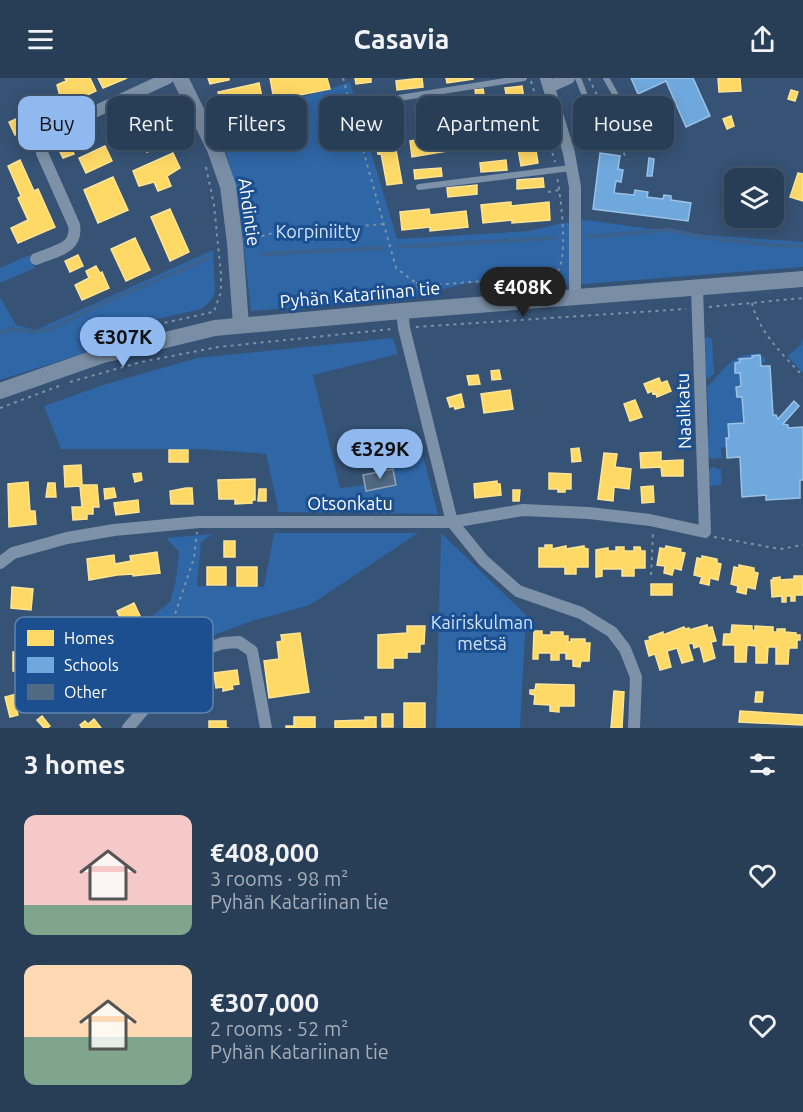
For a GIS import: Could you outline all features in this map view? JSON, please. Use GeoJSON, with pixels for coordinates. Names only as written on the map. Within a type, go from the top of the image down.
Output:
{"type":"FeatureCollection","features":[{"type":"Feature","properties":{"kind":"street"},"geometry":{"type":"LineString","coordinates":[[36,259],[66,247],[74,240],[75,235],[74,225],[42,153],[42,141],[55,130],[168,78]]}},
{"type":"Feature","properties":{"kind":"street","name":"Ahdintie"},"geometry":{"type":"LineString","coordinates":[[180,78],[215,149],[228,186],[227,244],[241,325]]}},
{"type":"Feature","properties":{"kind":"street"},"geometry":{"type":"LineString","coordinates":[[569,78],[548,82],[572,168],[576,217],[576,297]]}},
{"type":"Feature","properties":{"kind":"street","name":"Pyhän Katariinan tie"},"geometry":{"type":"LineString","coordinates":[[0,391],[214,320],[241,325],[402,310],[803,279]]}},
{"type":"Feature","properties":{"kind":"street","name":"Naalikatu"},"geometry":{"type":"LineString","coordinates":[[697,288],[705,532]]}},
{"type":"Feature","properties":{"kind":"street"},"geometry":{"type":"LineString","coordinates":[[402,310],[404,328],[453,522],[483,560],[518,591],[580,613],[612,632],[625,649],[636,677],[634,728]]}},
{"type":"Feature","properties":{"kind":"street","name":"Otsonkatu"},"geometry":{"type":"LineString","coordinates":[[0,563],[13,553],[67,538],[114,530],[198,522],[453,522],[523,510],[589,513],[705,532]]}},
{"type":"Feature","properties":{"kind":"street"},"geometry":{"type":"LineString","coordinates":[[213,648],[220,644],[239,642],[252,651],[266,728]]}},
{"type":"Feature","properties":{"kind":"street"},"geometry":{"type":"LineString","coordinates":[[128,728],[141,713]]}},
{"type":"Feature","properties":{"kind":"lane"},"geometry":{"type":"LineString","coordinates":[[404,97],[524,78]]}},
{"type":"Feature","properties":{"kind":"lane"},"geometry":{"type":"LineString","coordinates":[[578,78],[585,96]]}},
{"type":"Feature","properties":{"kind":"lane"},"geometry":{"type":"LineString","coordinates":[[606,78],[616,96]]}},
{"type":"Feature","properties":{"kind":"lane"},"geometry":{"type":"LineString","coordinates":[[419,187],[572,168]]}},
{"type":"Feature","properties":{"kind":"path"},"geometry":{"type":"LineString","coordinates":[[343,78],[396,268],[416,283],[432,285],[498,280],[517,274],[559,271]]}},
{"type":"Feature","properties":{"kind":"path"},"geometry":{"type":"LineString","coordinates":[[530,78],[540,106],[559,190],[562,260],[559,271],[552,280],[552,299]]}},
{"type":"Feature","properties":{"kind":"path"},"geometry":{"type":"LineString","coordinates":[[589,78],[627,160]]}},
{"type":"Feature","properties":{"kind":"path"},"geometry":{"type":"LineString","coordinates":[[128,331],[214,320],[227,244],[214,205],[204,163]]}},
{"type":"Feature","properties":{"kind":"path"},"geometry":{"type":"LineString","coordinates":[[548,192],[559,190]]}},
{"type":"Feature","properties":{"kind":"path"},"geometry":{"type":"LineString","coordinates":[[227,244],[273,233],[384,224]]}},
{"type":"Feature","properties":{"kind":"path"},"geometry":{"type":"LineString","coordinates":[[416,283],[422,297],[425,327]]}},
{"type":"Feature","properties":{"kind":"path"},"geometry":{"type":"LineString","coordinates":[[752,303],[758,321],[780,351],[803,376]]}},
{"type":"Feature","properties":{"kind":"path"},"geometry":{"type":"LineString","coordinates":[[174,617],[194,558],[198,522]]}},
{"type":"Feature","properties":{"kind":"path"},"geometry":{"type":"LineString","coordinates":[[651,575],[655,522]]}},
{"type":"Feature","properties":{"kind":"path"},"geometry":{"type":"LineString","coordinates":[[705,532],[715,537],[780,549],[803,545]]}},
{"type":"Feature","properties":{"kind":"green space","name":"Korpiniitty"},"geometry":{"type":"Polygon","coordinates":[[[350,82],[354,96],[319,96],[319,150],[370,150],[397,239],[529,231],[585,220],[690,234],[803,242],[803,267],[547,287],[499,282],[467,283],[400,300],[251,311],[238,195],[226,150],[307,150],[306,96],[350,82]]]}},
{"type":"Feature","properties":{"kind":"green space"},"geometry":{"type":"Polygon","coordinates":[[[213,250],[215,292],[211,301],[201,309],[131,325],[114,340],[91,351],[0,380],[0,297],[16,325],[36,330],[213,250]]]}},
{"type":"Feature","properties":{"kind":"green space"},"geometry":{"type":"Polygon","coordinates":[[[29,255],[35,268],[0,283],[0,268],[29,255]]]}},
{"type":"Feature","properties":{"kind":"green space"},"geometry":{"type":"Polygon","coordinates":[[[707,337],[712,339],[714,374],[709,378],[706,377],[704,340],[707,337]]]}},
{"type":"Feature","properties":{"kind":"green space"},"geometry":{"type":"Polygon","coordinates":[[[393,338],[398,354],[313,375],[340,488],[365,485],[366,491],[396,485],[393,469],[422,452],[438,514],[277,512],[266,454],[201,449],[61,449],[44,406],[103,385],[197,358],[393,338]]]}},
{"type":"Feature","properties":{"kind":"green space"},"geometry":{"type":"Polygon","coordinates":[[[803,338],[803,373],[787,356],[801,345],[803,338]]]}},
{"type":"Feature","properties":{"kind":"green space"},"geometry":{"type":"Polygon","coordinates":[[[759,353],[766,360],[765,362],[760,363],[760,355],[740,359],[740,362],[735,363],[735,373],[740,373],[741,386],[736,387],[737,397],[742,397],[744,423],[728,424],[729,438],[726,438],[726,447],[721,448],[722,458],[711,459],[707,454],[709,425],[707,387],[734,360],[741,356],[759,353]]]}},
{"type":"Feature","properties":{"kind":"green space"},"geometry":{"type":"Polygon","coordinates":[[[713,467],[721,470],[722,481],[720,485],[708,486],[708,470],[713,467]]]}},
{"type":"Feature","properties":{"kind":"green space"},"geometry":{"type":"Polygon","coordinates":[[[274,533],[418,533],[310,605],[252,621],[213,635],[213,617],[151,617],[170,602],[176,580],[179,552],[166,538],[213,534],[201,542],[197,586],[264,587],[274,533]]]}},
{"type":"Feature","properties":{"kind":"green space","name":"Kairiskulman metsä"},"geometry":{"type":"Polygon","coordinates":[[[441,533],[526,615],[520,728],[436,728],[441,533]]]}},
{"type":"Feature","properties":{"kind":"building: Homes"},"geometry":{"type":"Polygon","coordinates":[[[65,78],[90,78],[96,91],[85,96],[60,96],[57,85],[66,81],[65,78]]]}},
{"type":"Feature","properties":{"kind":"building: Homes"},"geometry":{"type":"Polygon","coordinates":[[[98,78],[127,78],[103,88],[98,78]]]}},
{"type":"Feature","properties":{"kind":"building: Homes"},"geometry":{"type":"Polygon","coordinates":[[[208,78],[229,78],[229,80],[210,84],[208,78]]]}},
{"type":"Feature","properties":{"kind":"building: Homes"},"geometry":{"type":"Polygon","coordinates":[[[270,78],[327,78],[330,89],[294,96],[273,96],[270,78]]]}},
{"type":"Feature","properties":{"kind":"building: Homes"},"geometry":{"type":"Polygon","coordinates":[[[355,78],[371,78],[371,82],[356,84],[355,78]]]}},
{"type":"Feature","properties":{"kind":"building: Homes"},"geometry":{"type":"Polygon","coordinates":[[[422,78],[423,87],[397,90],[396,81],[422,78]]]}},
{"type":"Feature","properties":{"kind":"building: Homes"},"geometry":{"type":"Polygon","coordinates":[[[446,78],[473,78],[473,79],[447,83],[446,78]]]}},
{"type":"Feature","properties":{"kind":"building: Homes"},"geometry":{"type":"Polygon","coordinates":[[[718,78],[740,78],[741,91],[719,92],[718,78]]]}},
{"type":"Feature","properties":{"kind":"building: Homes"},"geometry":{"type":"Polygon","coordinates":[[[259,83],[262,96],[219,96],[218,92],[259,83]]]}},
{"type":"Feature","properties":{"kind":"building: Homes"},"geometry":{"type":"Polygon","coordinates":[[[522,86],[524,96],[506,96],[505,88],[522,86]]]}},
{"type":"Feature","properties":{"kind":"building: Homes"},"geometry":{"type":"Polygon","coordinates":[[[483,89],[484,96],[476,96],[475,90],[483,89]]]}},
{"type":"Feature","properties":{"kind":"building: Homes"},"geometry":{"type":"Polygon","coordinates":[[[791,90],[798,92],[795,101],[788,99],[791,90]]]}},
{"type":"Feature","properties":{"kind":"building: Homes"},"geometry":{"type":"Polygon","coordinates":[[[731,116],[734,126],[727,129],[723,119],[731,116]]]}},
{"type":"Feature","properties":{"kind":"building: Homes"},"geometry":{"type":"Polygon","coordinates":[[[18,118],[18,134],[15,135],[9,122],[18,118]]]}},
{"type":"Feature","properties":{"kind":"building: Homes"},"geometry":{"type":"Polygon","coordinates":[[[416,140],[416,150],[454,150],[412,157],[410,141],[416,140]]]}},
{"type":"Feature","properties":{"kind":"building: Homes"},"geometry":{"type":"Polygon","coordinates":[[[105,146],[112,161],[86,173],[79,158],[105,146]]]}},
{"type":"Feature","properties":{"kind":"building: Homes"},"geometry":{"type":"Polygon","coordinates":[[[59,150],[72,150],[74,154],[63,158],[59,150]]]}},
{"type":"Feature","properties":{"kind":"building: Homes"},"geometry":{"type":"Polygon","coordinates":[[[377,150],[396,150],[402,183],[387,185],[381,153],[378,154],[377,150]]]}},
{"type":"Feature","properties":{"kind":"building: Homes"},"geometry":{"type":"Polygon","coordinates":[[[518,150],[536,150],[538,163],[521,166],[518,150]]]}},
{"type":"Feature","properties":{"kind":"building: Homes"},"geometry":{"type":"Polygon","coordinates":[[[173,153],[180,168],[167,176],[171,186],[158,191],[154,182],[139,186],[133,171],[173,153]]]}},
{"type":"Feature","properties":{"kind":"building: Homes"},"geometry":{"type":"Polygon","coordinates":[[[20,160],[34,191],[38,189],[55,227],[18,243],[11,228],[28,220],[8,166],[20,160]]]}},
{"type":"Feature","properties":{"kind":"building: Homes"},"geometry":{"type":"Polygon","coordinates":[[[506,160],[507,170],[481,172],[480,163],[506,160]]]}},
{"type":"Feature","properties":{"kind":"building: Homes"},"geometry":{"type":"Polygon","coordinates":[[[441,168],[442,176],[415,179],[414,170],[441,168]]]}},
{"type":"Feature","properties":{"kind":"building: Homes"},"geometry":{"type":"Polygon","coordinates":[[[798,173],[803,174],[803,201],[790,197],[798,173]]]}},
{"type":"Feature","properties":{"kind":"building: Homes"},"geometry":{"type":"Polygon","coordinates":[[[113,177],[128,210],[98,223],[84,190],[113,177]]]}},
{"type":"Feature","properties":{"kind":"building: Homes"},"geometry":{"type":"Polygon","coordinates":[[[543,178],[544,187],[517,189],[517,180],[543,178]]]}},
{"type":"Feature","properties":{"kind":"building: Homes"},"geometry":{"type":"Polygon","coordinates":[[[477,185],[477,194],[448,197],[447,188],[477,185]]]}},
{"type":"Feature","properties":{"kind":"building: Homes"},"geometry":{"type":"Polygon","coordinates":[[[511,202],[511,206],[549,202],[550,220],[483,223],[481,205],[511,202]]]}},
{"type":"Feature","properties":{"kind":"building: Homes"},"geometry":{"type":"Polygon","coordinates":[[[170,209],[189,252],[170,261],[151,217],[170,209]]]}},
{"type":"Feature","properties":{"kind":"building: Homes"},"geometry":{"type":"Polygon","coordinates":[[[429,209],[430,215],[466,211],[468,227],[430,231],[430,227],[402,230],[400,212],[429,209]]]}},
{"type":"Feature","properties":{"kind":"building: Homes"},"geometry":{"type":"Polygon","coordinates":[[[135,238],[150,270],[126,281],[111,249],[135,238]]]}},
{"type":"Feature","properties":{"kind":"building: Homes"},"geometry":{"type":"Polygon","coordinates":[[[78,255],[83,266],[70,272],[65,261],[78,255]]]}},
{"type":"Feature","properties":{"kind":"building: Homes"},"geometry":{"type":"Polygon","coordinates":[[[96,266],[100,273],[102,272],[109,288],[82,300],[75,285],[89,278],[86,271],[96,266]]]}},
{"type":"Feature","properties":{"kind":"building: Homes"},"geometry":{"type":"Polygon","coordinates":[[[499,370],[501,379],[492,380],[491,371],[499,370]]]}},
{"type":"Feature","properties":{"kind":"building: Homes"},"geometry":{"type":"Polygon","coordinates":[[[478,375],[480,384],[469,385],[467,376],[478,375]]]}},
{"type":"Feature","properties":{"kind":"building: Homes"},"geometry":{"type":"Polygon","coordinates":[[[659,378],[661,383],[667,381],[671,391],[657,397],[652,391],[648,393],[644,384],[659,378]]]}},
{"type":"Feature","properties":{"kind":"building: Homes"},"geometry":{"type":"Polygon","coordinates":[[[510,390],[513,409],[484,413],[481,394],[510,390]]]}},
{"type":"Feature","properties":{"kind":"building: Homes"},"geometry":{"type":"Polygon","coordinates":[[[461,394],[464,407],[455,409],[454,406],[450,407],[447,398],[461,394]]]}},
{"type":"Feature","properties":{"kind":"building: Homes"},"geometry":{"type":"Polygon","coordinates":[[[635,400],[642,417],[630,421],[624,404],[635,400]]]}},
{"type":"Feature","properties":{"kind":"building: Homes"},"geometry":{"type":"Polygon","coordinates":[[[579,448],[581,461],[572,462],[571,449],[579,448]]]}},
{"type":"Feature","properties":{"kind":"building: Homes"},"geometry":{"type":"Polygon","coordinates":[[[169,450],[188,450],[188,462],[169,462],[169,450]]]}},
{"type":"Feature","properties":{"kind":"building: Homes"},"geometry":{"type":"Polygon","coordinates":[[[661,452],[661,461],[683,460],[683,476],[662,476],[661,467],[641,468],[640,453],[661,452]]]}},
{"type":"Feature","properties":{"kind":"building: Homes"},"geometry":{"type":"Polygon","coordinates":[[[604,453],[617,454],[615,467],[631,469],[629,489],[614,487],[613,501],[598,499],[604,453]]]}},
{"type":"Feature","properties":{"kind":"building: Homes"},"geometry":{"type":"Polygon","coordinates":[[[81,465],[82,485],[97,485],[99,507],[93,507],[93,514],[87,514],[87,519],[73,520],[72,507],[82,507],[80,486],[65,487],[64,466],[81,465]]]}},
{"type":"Feature","properties":{"kind":"building: Homes"},"geometry":{"type":"Polygon","coordinates":[[[141,473],[142,480],[135,482],[133,474],[141,473]]]}},
{"type":"Feature","properties":{"kind":"building: Homes"},"geometry":{"type":"Polygon","coordinates":[[[549,473],[571,474],[571,489],[558,492],[558,489],[549,489],[549,473]]]}},
{"type":"Feature","properties":{"kind":"building: Homes"},"geometry":{"type":"Polygon","coordinates":[[[255,479],[255,500],[252,500],[252,503],[235,504],[235,499],[219,499],[218,480],[255,479]]]}},
{"type":"Feature","properties":{"kind":"building: Homes"},"geometry":{"type":"Polygon","coordinates":[[[497,481],[497,484],[500,484],[501,495],[475,498],[474,484],[497,481]]]}},
{"type":"Feature","properties":{"kind":"building: Homes"},"geometry":{"type":"Polygon","coordinates":[[[28,482],[30,511],[35,511],[36,524],[9,527],[8,484],[28,482]]]}},
{"type":"Feature","properties":{"kind":"building: Homes"},"geometry":{"type":"Polygon","coordinates":[[[48,483],[55,483],[56,497],[46,497],[48,483]]]}},
{"type":"Feature","properties":{"kind":"building: Homes"},"geometry":{"type":"Polygon","coordinates":[[[653,486],[654,502],[642,503],[641,487],[653,486]]]}},
{"type":"Feature","properties":{"kind":"building: Homes"},"geometry":{"type":"Polygon","coordinates":[[[114,488],[116,497],[105,499],[104,489],[114,488]]]}},
{"type":"Feature","properties":{"kind":"building: Homes"},"geometry":{"type":"Polygon","coordinates":[[[192,488],[193,504],[171,504],[170,491],[192,488]]]}},
{"type":"Feature","properties":{"kind":"building: Homes"},"geometry":{"type":"Polygon","coordinates":[[[259,489],[266,489],[266,501],[258,501],[259,489]]]}},
{"type":"Feature","properties":{"kind":"building: Homes"},"geometry":{"type":"Polygon","coordinates":[[[513,490],[520,490],[519,501],[513,501],[513,490]]]}},
{"type":"Feature","properties":{"kind":"building: Homes"},"geometry":{"type":"Polygon","coordinates":[[[138,500],[139,512],[116,515],[114,503],[138,500]]]}},
{"type":"Feature","properties":{"kind":"building: Homes"},"geometry":{"type":"Polygon","coordinates":[[[224,541],[235,541],[235,557],[224,557],[224,541]]]}},
{"type":"Feature","properties":{"kind":"building: Homes"},"geometry":{"type":"Polygon","coordinates":[[[545,545],[552,545],[552,549],[584,546],[588,549],[588,567],[576,567],[576,574],[565,574],[565,567],[539,567],[539,548],[545,548],[545,545]]]}},
{"type":"Feature","properties":{"kind":"building: Homes"},"geometry":{"type":"Polygon","coordinates":[[[666,546],[681,549],[680,552],[685,553],[681,570],[674,568],[672,575],[664,573],[665,566],[657,565],[660,548],[665,549],[666,546]]]}},
{"type":"Feature","properties":{"kind":"building: Homes"},"geometry":{"type":"Polygon","coordinates":[[[616,547],[624,547],[624,551],[634,551],[634,547],[640,547],[641,551],[645,551],[645,568],[634,568],[634,576],[622,576],[622,569],[602,569],[602,576],[596,577],[596,550],[608,548],[608,551],[616,551],[616,547]]]}},
{"type":"Feature","properties":{"kind":"building: Homes"},"geometry":{"type":"Polygon","coordinates":[[[157,552],[160,573],[117,575],[89,580],[87,559],[114,555],[115,564],[131,561],[130,556],[157,552]]]}},
{"type":"Feature","properties":{"kind":"building: Homes"},"geometry":{"type":"Polygon","coordinates":[[[702,556],[717,559],[717,563],[721,564],[718,580],[710,578],[709,585],[700,583],[702,577],[694,575],[697,558],[702,559],[702,556]]]}},
{"type":"Feature","properties":{"kind":"building: Homes"},"geometry":{"type":"Polygon","coordinates":[[[739,565],[754,568],[754,572],[758,573],[755,589],[747,587],[746,594],[737,592],[738,586],[731,584],[734,567],[739,568],[739,565]]]}},
{"type":"Feature","properties":{"kind":"building: Homes"},"geometry":{"type":"Polygon","coordinates":[[[207,567],[226,567],[226,585],[207,585],[207,567]]]}},
{"type":"Feature","properties":{"kind":"building: Homes"},"geometry":{"type":"Polygon","coordinates":[[[237,567],[257,567],[257,586],[237,586],[237,567]]]}},
{"type":"Feature","properties":{"kind":"building: Homes"},"geometry":{"type":"Polygon","coordinates":[[[794,576],[803,576],[803,595],[795,595],[795,601],[791,601],[791,596],[786,596],[786,602],[782,602],[782,596],[772,597],[771,580],[774,580],[773,578],[794,579],[794,576]]]}},
{"type":"Feature","properties":{"kind":"building: Homes"},"geometry":{"type":"Polygon","coordinates":[[[651,584],[672,584],[672,595],[651,595],[651,584]]]}},
{"type":"Feature","properties":{"kind":"building: Homes"},"geometry":{"type":"Polygon","coordinates":[[[12,587],[33,589],[31,610],[11,608],[12,587]]]}},
{"type":"Feature","properties":{"kind":"building: Homes"},"geometry":{"type":"Polygon","coordinates":[[[134,603],[140,616],[120,617],[117,611],[134,603]]]}},
{"type":"Feature","properties":{"kind":"building: Homes"},"geometry":{"type":"Polygon","coordinates":[[[707,625],[708,628],[712,627],[716,641],[711,642],[715,658],[704,662],[700,646],[694,648],[693,643],[688,644],[693,660],[682,663],[677,648],[667,651],[671,667],[660,670],[655,654],[649,656],[645,641],[650,640],[649,637],[663,632],[663,635],[684,627],[689,630],[707,625]]]}},
{"type":"Feature","properties":{"kind":"building: Homes"},"geometry":{"type":"Polygon","coordinates":[[[732,625],[752,626],[752,630],[755,631],[755,626],[773,627],[773,632],[777,632],[777,629],[785,629],[785,632],[800,635],[800,640],[797,640],[797,648],[789,648],[788,664],[776,664],[776,647],[768,647],[767,663],[756,663],[756,646],[747,645],[746,662],[735,662],[735,645],[723,645],[724,634],[731,634],[732,625]]]}},
{"type":"Feature","properties":{"kind":"building: Homes"},"geometry":{"type":"Polygon","coordinates":[[[407,626],[425,626],[424,644],[420,644],[420,652],[407,652],[407,658],[393,658],[393,668],[378,668],[378,635],[407,633],[407,626]]]}},
{"type":"Feature","properties":{"kind":"building: Homes"},"geometry":{"type":"Polygon","coordinates":[[[534,631],[542,631],[542,635],[563,632],[563,636],[568,636],[568,642],[571,642],[571,639],[585,639],[585,643],[590,643],[589,661],[581,661],[580,667],[573,666],[573,659],[566,659],[566,653],[559,653],[559,660],[551,660],[551,653],[538,653],[538,659],[533,659],[534,631]]]}},
{"type":"Feature","properties":{"kind":"building: Homes"},"geometry":{"type":"Polygon","coordinates":[[[300,633],[309,692],[269,698],[264,661],[279,659],[277,642],[282,641],[281,635],[300,633]]]}},
{"type":"Feature","properties":{"kind":"building: Homes"},"geometry":{"type":"Polygon","coordinates":[[[13,652],[15,652],[15,671],[13,671],[13,652]]]}},
{"type":"Feature","properties":{"kind":"building: Homes"},"geometry":{"type":"Polygon","coordinates":[[[237,670],[239,684],[232,685],[233,689],[223,691],[223,687],[216,688],[214,673],[237,670]]]}},
{"type":"Feature","properties":{"kind":"building: Homes"},"geometry":{"type":"Polygon","coordinates":[[[536,684],[574,685],[574,706],[559,706],[559,712],[550,711],[550,705],[534,704],[535,695],[530,694],[530,690],[535,690],[536,684]]]}},
{"type":"Feature","properties":{"kind":"building: Homes"},"geometry":{"type":"Polygon","coordinates":[[[614,691],[624,692],[622,728],[611,728],[614,691]]]}},
{"type":"Feature","properties":{"kind":"building: Homes"},"geometry":{"type":"Polygon","coordinates":[[[756,692],[763,692],[762,702],[755,702],[756,692]]]}},
{"type":"Feature","properties":{"kind":"building: Homes"},"geometry":{"type":"Polygon","coordinates":[[[15,694],[15,713],[18,715],[10,717],[5,697],[15,694]]]}},
{"type":"Feature","properties":{"kind":"building: Homes"},"geometry":{"type":"Polygon","coordinates":[[[404,703],[425,703],[425,728],[404,728],[404,703]]]}},
{"type":"Feature","properties":{"kind":"building: Homes"},"geometry":{"type":"Polygon","coordinates":[[[740,711],[803,715],[803,725],[739,722],[740,711]]]}},
{"type":"Feature","properties":{"kind":"building: Homes"},"geometry":{"type":"Polygon","coordinates":[[[382,714],[393,714],[393,727],[382,727],[382,714]]]}},
{"type":"Feature","properties":{"kind":"building: Homes"},"geometry":{"type":"Polygon","coordinates":[[[42,716],[50,726],[47,728],[44,728],[37,720],[42,716]]]}},
{"type":"Feature","properties":{"kind":"building: Homes"},"geometry":{"type":"Polygon","coordinates":[[[294,717],[315,717],[315,728],[286,728],[286,726],[294,726],[294,717]]]}},
{"type":"Feature","properties":{"kind":"building: Homes"},"geometry":{"type":"Polygon","coordinates":[[[365,717],[376,717],[376,728],[335,728],[335,721],[365,720],[365,717]]]}},
{"type":"Feature","properties":{"kind":"building: Homes"},"geometry":{"type":"Polygon","coordinates":[[[94,719],[101,728],[82,728],[80,725],[85,721],[88,724],[94,719]]]}},
{"type":"Feature","properties":{"kind":"building: Homes"},"geometry":{"type":"Polygon","coordinates":[[[209,721],[226,721],[226,728],[209,728],[209,721]]]}},
{"type":"Feature","properties":{"kind":"building: Schools"},"geometry":{"type":"Polygon","coordinates":[[[631,78],[693,78],[710,116],[686,127],[666,81],[638,94],[631,78]]]}},
{"type":"Feature","properties":{"kind":"building: Schools"},"geometry":{"type":"Polygon","coordinates":[[[600,153],[620,156],[618,169],[623,170],[621,182],[616,181],[614,193],[634,195],[635,190],[648,192],[647,197],[663,199],[664,195],[671,196],[671,200],[691,203],[688,221],[593,209],[600,153]]]}},
{"type":"Feature","properties":{"kind":"building: Schools"},"geometry":{"type":"Polygon","coordinates":[[[649,158],[654,159],[652,176],[647,176],[649,158]]]}},
{"type":"Feature","properties":{"kind":"building: Schools"},"geometry":{"type":"Polygon","coordinates":[[[760,355],[761,366],[770,366],[773,415],[776,415],[778,419],[794,401],[799,406],[783,424],[788,425],[788,428],[803,427],[803,480],[800,480],[800,498],[766,500],[766,495],[742,497],[740,457],[727,458],[728,424],[744,423],[742,397],[737,397],[736,387],[741,386],[740,373],[735,373],[735,363],[740,362],[739,359],[760,355]]]}},
{"type":"Feature","properties":{"kind":"building: Other"},"geometry":{"type":"Polygon","coordinates":[[[393,469],[396,485],[366,491],[363,475],[393,469]]]}},
{"type":"Feature","properties":{"kind":"waterway"},"geometry":{"type":"LineString","coordinates":[[587,237],[669,230],[708,238],[803,246]]}},
{"type":"Feature","properties":{"kind":"waterway"},"geometry":{"type":"LineString","coordinates":[[398,247],[555,238]]}},
{"type":"Feature","properties":{"kind":"waterway"},"geometry":{"type":"LineString","coordinates":[[261,254],[382,248]]}},
{"type":"Feature","properties":{"kind":"waterway"},"geometry":{"type":"LineString","coordinates":[[0,333],[11,329],[33,332],[51,329],[97,306],[208,258]]}}]}
